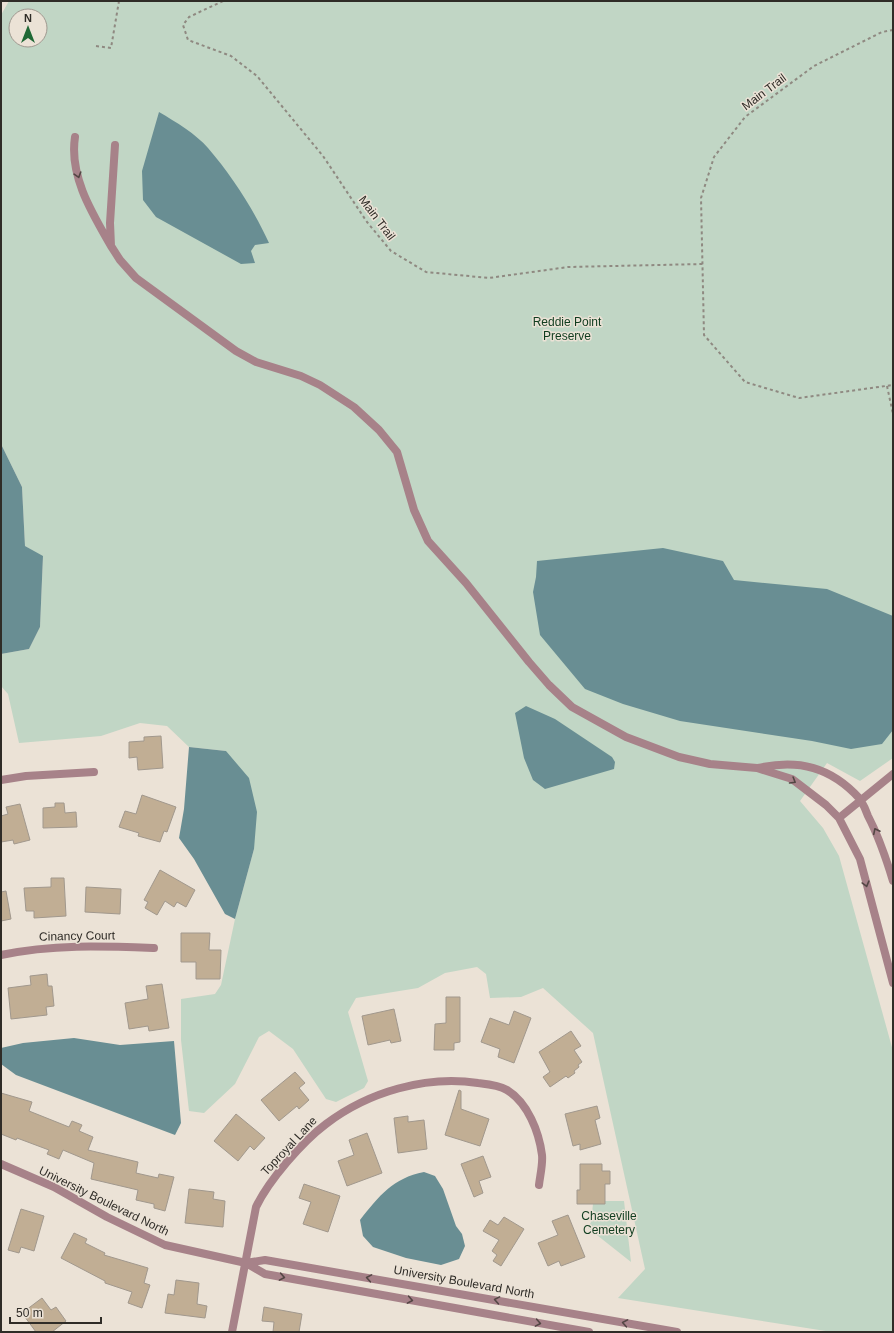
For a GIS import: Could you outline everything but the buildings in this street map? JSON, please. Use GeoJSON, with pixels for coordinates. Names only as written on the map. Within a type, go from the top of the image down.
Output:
{"type":"FeatureCollection","features":[{"type":"Feature","properties":{"kind":"street"},"geometry":{"type":"LineString","coordinates":[[75,137],[73,152],[76,173],[84,195],[120,260],[136,278],[236,350],[256,362],[301,376],[320,385],[354,407],[379,430],[397,452],[406,478],[414,510],[428,541],[466,582],[534,668],[572,707],[626,737],[679,758],[710,764],[757,768],[792,779],[826,805],[839,818],[860,859],[893,983]]}},
{"type":"Feature","properties":{"kind":"street"},"geometry":{"type":"LineString","coordinates":[[111,246],[110,223],[115,145]]}},
{"type":"Feature","properties":{"kind":"street"},"geometry":{"type":"LineString","coordinates":[[757,768],[779,763],[804,765],[826,773],[844,785],[861,800],[881,842],[893,881]]}},
{"type":"Feature","properties":{"kind":"street"},"geometry":{"type":"LineString","coordinates":[[1,780],[26,776],[94,772]]}},
{"type":"Feature","properties":{"kind":"street"},"geometry":{"type":"LineString","coordinates":[[839,818],[893,774]]}},
{"type":"Feature","properties":{"kind":"street","name":"Cinancy Court"},"geometry":{"type":"LineString","coordinates":[[1,955],[28,949],[72,946],[154,948]]}},
{"type":"Feature","properties":{"kind":"street","name":"Toproyal Lane"},"geometry":{"type":"LineString","coordinates":[[232,1332],[256,1207],[263,1192],[309,1139],[326,1124],[346,1111],[375,1096],[407,1086],[437,1082],[466,1081],[492,1085],[507,1090],[520,1100],[532,1121],[542,1156],[539,1185]]}},
{"type":"Feature","properties":{"kind":"street","name":"University Boulevard North"},"geometry":{"type":"LineString","coordinates":[[1,1164],[54,1187],[107,1217],[165,1245],[246,1263],[265,1274],[589,1332]]}},
{"type":"Feature","properties":{"kind":"street","name":"University Boulevard North"},"geometry":{"type":"LineString","coordinates":[[246,1263],[265,1260],[677,1332]]}},
{"type":"Feature","properties":{"kind":"path"},"geometry":{"type":"LineString","coordinates":[[96,46],[111,48],[119,1]]}},
{"type":"Feature","properties":{"kind":"path","name":"Main Trail"},"geometry":{"type":"LineString","coordinates":[[223,1],[189,17],[183,25],[188,40],[231,56],[257,76],[323,156],[368,222],[391,251],[426,272],[488,278],[568,267],[703,264]]}},
{"type":"Feature","properties":{"kind":"path","name":"Main Trail"},"geometry":{"type":"LineString","coordinates":[[893,30],[882,32],[814,66],[745,117],[714,157],[701,198],[704,335],[745,382],[799,398],[893,385]]}},
{"type":"Feature","properties":{"kind":"path"},"geometry":{"type":"LineString","coordinates":[[887,386],[893,414]]}},
{"type":"Feature","properties":{"kind":"green space","name":"Reddie Point Preserve"},"geometry":{"type":"Polygon","coordinates":[[[9,1],[893,1],[893,758],[860,781],[827,763],[800,801],[823,828],[839,856],[893,1051],[893,1332],[832,1332],[618,1298],[645,1269],[593,1033],[543,988],[521,997],[490,998],[486,974],[477,967],[445,973],[418,988],[356,998],[348,1012],[368,1081],[364,1088],[336,1102],[326,1099],[293,1049],[269,1031],[259,1037],[235,1084],[204,1113],[189,1111],[181,1040],[181,999],[215,994],[221,985],[235,919],[254,849],[226,751],[189,747],[167,726],[140,723],[101,736],[19,743],[8,694],[1,686],[1,654],[29,649],[40,627],[43,557],[25,546],[22,487],[1,444],[1,15],[9,1]]]}},
{"type":"Feature","properties":{"kind":"green space","name":"Chaseville Cemetery"},"geometry":{"type":"Polygon","coordinates":[[[605,1201],[624,1201],[631,1262],[588,1228],[591,1222],[593,1204],[605,1204],[605,1201]]]}},
{"type":"Feature","properties":{"kind":"water"},"geometry":{"type":"Polygon","coordinates":[[[159,112],[198,138],[226,170],[242,194],[257,218],[269,243],[255,245],[251,251],[255,263],[241,264],[156,217],[143,200],[142,171],[159,112]]]}},
{"type":"Feature","properties":{"kind":"water"},"geometry":{"type":"Polygon","coordinates":[[[1,444],[22,487],[25,546],[43,556],[40,627],[29,649],[1,654],[1,444]]]}},
{"type":"Feature","properties":{"kind":"water"},"geometry":{"type":"Polygon","coordinates":[[[663,548],[723,561],[734,580],[827,589],[893,616],[893,730],[882,744],[851,749],[812,741],[680,721],[623,704],[585,689],[540,635],[533,592],[537,561],[663,548]]]}},
{"type":"Feature","properties":{"kind":"water"},"geometry":{"type":"Polygon","coordinates":[[[526,706],[555,719],[612,757],[615,762],[614,769],[545,789],[533,780],[524,758],[515,713],[526,706]]]}},
{"type":"Feature","properties":{"kind":"water"},"geometry":{"type":"Polygon","coordinates":[[[189,747],[226,751],[249,778],[257,812],[254,849],[235,919],[225,914],[194,859],[179,838],[184,809],[189,747]]]}},
{"type":"Feature","properties":{"kind":"water"},"geometry":{"type":"Polygon","coordinates":[[[74,1038],[120,1045],[174,1041],[181,1123],[175,1135],[16,1075],[1,1064],[1,1048],[23,1043],[74,1038]]]}},
{"type":"Feature","properties":{"kind":"water"},"geometry":{"type":"Polygon","coordinates":[[[424,1172],[435,1176],[443,1189],[456,1226],[462,1234],[465,1246],[459,1259],[441,1265],[406,1258],[373,1247],[363,1236],[360,1220],[380,1196],[395,1183],[424,1172]]]}}]}
